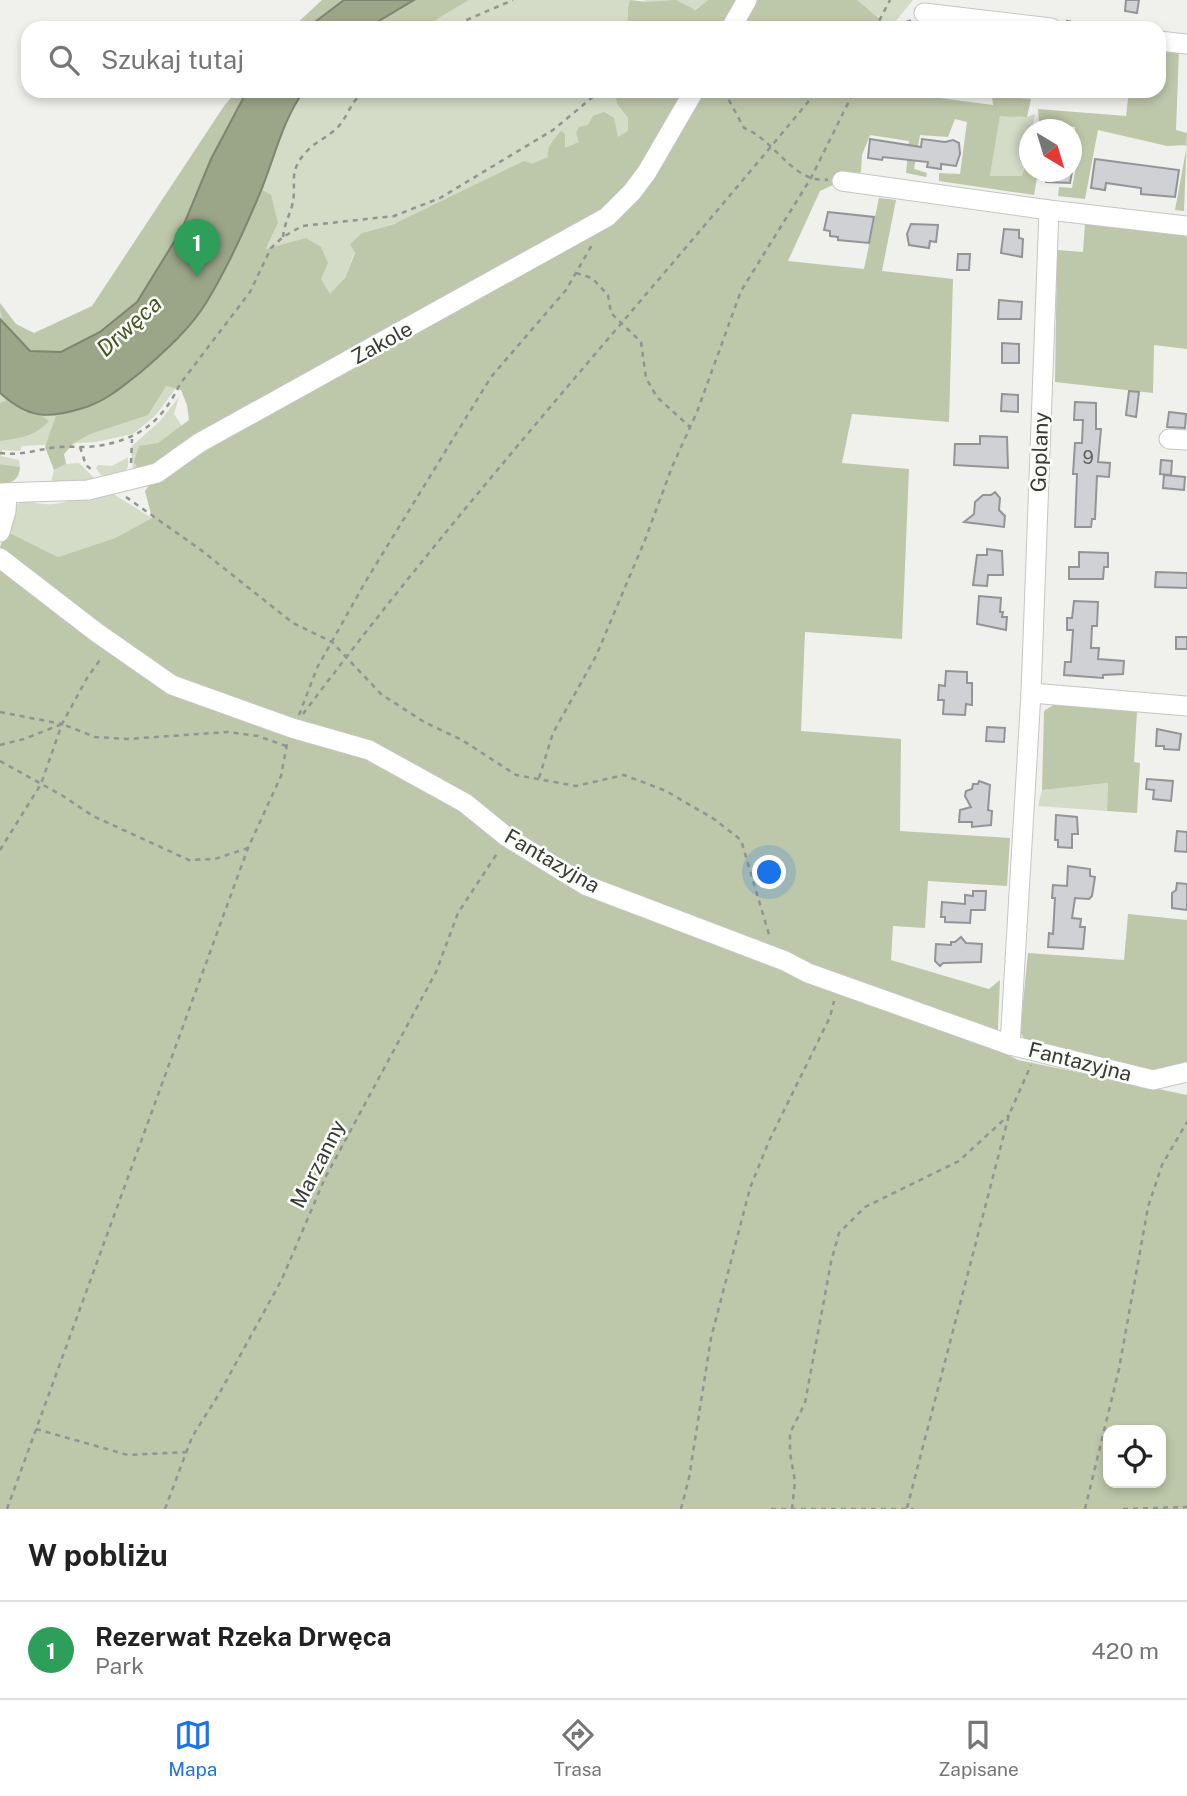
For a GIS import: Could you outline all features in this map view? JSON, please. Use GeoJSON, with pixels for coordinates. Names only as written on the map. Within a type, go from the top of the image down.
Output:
{"type":"FeatureCollection","features":[{"type":"Feature","properties":{"kind":"street"},"geometry":{"type":"LineString","coordinates":[[735,21],[747,0]]}},
{"type":"Feature","properties":{"kind":"street"},"geometry":{"type":"LineString","coordinates":[[924,13],[992,21]]}},
{"type":"Feature","properties":{"kind":"street"},"geometry":{"type":"LineString","coordinates":[[1166,42],[1187,44]]}},
{"type":"Feature","properties":{"kind":"street","name":"Zakole"},"geometry":{"type":"LineString","coordinates":[[4,493],[88,490],[157,473],[200,443],[607,217],[647,172],[690,98]]}},
{"type":"Feature","properties":{"kind":"street"},"geometry":{"type":"LineString","coordinates":[[842,181],[1049,211],[1187,226]]}},
{"type":"Feature","properties":{"kind":"street","name":"Goplany"},"geometry":{"type":"LineString","coordinates":[[1010,1045],[1031,693],[1049,211]]}},
{"type":"Feature","properties":{"kind":"street"},"geometry":{"type":"LineString","coordinates":[[0,532],[6,511],[4,493]]}},
{"type":"Feature","properties":{"kind":"street","name":"Fantazyjna"},"geometry":{"type":"LineString","coordinates":[[0,558],[172,685],[289,737],[369,750],[465,803],[507,838],[585,885],[838,984],[1010,1045],[1153,1080],[1187,1072]]}},
{"type":"Feature","properties":{"kind":"street"},"geometry":{"type":"LineString","coordinates":[[1031,693],[1187,706]]}},
{"type":"Feature","properties":{"kind":"path"},"geometry":{"type":"LineString","coordinates":[[465,21],[513,0]]}},
{"type":"Feature","properties":{"kind":"path"},"geometry":{"type":"LineString","coordinates":[[879,21],[890,0]]}},
{"type":"Feature","properties":{"kind":"path"},"geometry":{"type":"LineString","coordinates":[[909,21],[924,13]]}},
{"type":"Feature","properties":{"kind":"path"},"geometry":{"type":"LineString","coordinates":[[283,237],[285,220],[292,206],[293,172],[305,152],[337,129],[355,98]]}},
{"type":"Feature","properties":{"kind":"path"},"geometry":{"type":"LineString","coordinates":[[0,453],[13,454],[57,447],[95,447],[132,439],[153,423],[174,397],[180,384],[250,292],[271,248],[283,237],[302,226],[394,216],[440,198],[552,130],[591,98]]}},
{"type":"Feature","properties":{"kind":"path"},"geometry":{"type":"LineString","coordinates":[[728,98],[744,128],[756,133],[791,165],[811,178]]}},
{"type":"Feature","properties":{"kind":"path"},"geometry":{"type":"LineString","coordinates":[[289,737],[346,656],[622,321],[811,98]]}},
{"type":"Feature","properties":{"kind":"path"},"geometry":{"type":"LineString","coordinates":[[539,778],[553,733],[596,656],[690,427],[741,291],[811,178],[851,98]]}},
{"type":"Feature","properties":{"kind":"path"},"geometry":{"type":"LineString","coordinates":[[7,1509],[248,848],[281,776],[289,737],[306,702],[317,667],[367,579],[491,377],[566,290],[594,239]]}},
{"type":"Feature","properties":{"kind":"path"},"geometry":{"type":"LineString","coordinates":[[576,273],[592,278],[608,295],[611,313],[641,342],[646,378],[657,397],[690,427]]}},
{"type":"Feature","properties":{"kind":"path"},"geometry":{"type":"LineString","coordinates":[[130,480],[132,439]]}},
{"type":"Feature","properties":{"kind":"path"},"geometry":{"type":"LineString","coordinates":[[80,447],[86,465],[108,485],[192,543],[293,623],[332,642],[381,694],[424,723],[462,740],[516,775],[576,786],[624,775],[666,791],[713,819],[741,840],[770,939]]}},
{"type":"Feature","properties":{"kind":"path"},"geometry":{"type":"LineString","coordinates":[[0,850],[41,784],[62,723],[87,678],[112,643]]}},
{"type":"Feature","properties":{"kind":"path"},"geometry":{"type":"LineString","coordinates":[[0,712],[62,723],[95,737],[127,739],[228,733],[289,737]]}},
{"type":"Feature","properties":{"kind":"path"},"geometry":{"type":"LineString","coordinates":[[0,746],[62,723]]}},
{"type":"Feature","properties":{"kind":"path"},"geometry":{"type":"LineString","coordinates":[[0,761],[93,816],[190,860],[215,859],[248,848]]}},
{"type":"Feature","properties":{"kind":"path","name":"Marzanny"},"geometry":{"type":"LineString","coordinates":[[165,1509],[192,1437],[219,1394],[282,1279],[326,1178],[436,972],[458,914],[507,838]]}},
{"type":"Feature","properties":{"kind":"path"},"geometry":{"type":"LineString","coordinates":[[681,1509],[689,1478],[711,1338],[750,1188],[769,1141],[830,1017],[838,984]]}},
{"type":"Feature","properties":{"kind":"path"},"geometry":{"type":"LineString","coordinates":[[907,1508],[1009,1115],[1037,1052]]}},
{"type":"Feature","properties":{"kind":"path"},"geometry":{"type":"LineString","coordinates":[[792,1509],[795,1481],[790,1433],[805,1403],[831,1262],[839,1233],[865,1207],[959,1161],[1009,1115]]}},
{"type":"Feature","properties":{"kind":"path"},"geometry":{"type":"LineString","coordinates":[[1085,1509],[1119,1369],[1148,1207],[1162,1165],[1187,1122]]}},
{"type":"Feature","properties":{"kind":"path"},"geometry":{"type":"LineString","coordinates":[[36,1429],[128,1455],[188,1452]]}},
{"type":"Feature","properties":{"kind":"path"},"geometry":{"type":"LineString","coordinates":[[1123,1509],[1187,1507]]}},
{"type":"Feature","properties":{"kind":"path"},"geometry":{"type":"LineString","coordinates":[[771,1509],[914,1509]]}},
{"type":"Feature","properties":{"kind":"shaded area"},"geometry":{"type":"Polygon","coordinates":[[[322,0],[344,0],[316,21],[300,21],[322,0]]]}},
{"type":"Feature","properties":{"kind":"shaded area"},"geometry":{"type":"Polygon","coordinates":[[[414,0],[469,0],[435,21],[379,21],[414,0]]]}},
{"type":"Feature","properties":{"kind":"shaded area"},"geometry":{"type":"Polygon","coordinates":[[[469,0],[630,0],[627,21],[434,21],[469,0]]]}},
{"type":"Feature","properties":{"kind":"shaded area"},"geometry":{"type":"Polygon","coordinates":[[[630,0],[676,0],[695,10],[708,0],[857,0],[882,21],[627,21],[630,0]]]}},
{"type":"Feature","properties":{"kind":"shaded area"},"geometry":{"type":"Polygon","coordinates":[[[643,0],[708,0],[687,15],[643,0]]]}},
{"type":"Feature","properties":{"kind":"shaded area"},"geometry":{"type":"Polygon","coordinates":[[[857,0],[913,0],[896,21],[883,21],[857,0]]]}},
{"type":"Feature","properties":{"kind":"shaded area"},"geometry":{"type":"Polygon","coordinates":[[[1166,50],[1179,50],[1176,130],[1187,133],[1187,145],[1167,146],[1098,130],[1085,199],[1058,196],[1059,187],[1072,188],[1073,182],[1082,182],[1082,119],[1039,119],[1038,109],[1126,116],[1128,98],[1166,98],[1166,50]]]}},
{"type":"Feature","properties":{"kind":"shaded area"},"geometry":{"type":"Polygon","coordinates":[[[231,98],[243,98],[211,159],[182,229],[137,302],[100,332],[61,352],[30,351],[5,325],[0,303],[16,324],[34,333],[92,306],[231,98]]]}},
{"type":"Feature","properties":{"kind":"shaded area"},"geometry":{"type":"Polygon","coordinates":[[[235,98],[616,98],[628,118],[630,144],[581,147],[554,176],[362,233],[339,293],[329,307],[266,250],[278,223],[173,388],[176,388],[156,415],[133,434],[96,442],[22,446],[20,451],[2,450],[1,456],[19,460],[20,467],[0,464],[0,306],[30,348],[95,333],[235,98]]]}},
{"type":"Feature","properties":{"kind":"shaded area"},"geometry":{"type":"Polygon","coordinates":[[[616,98],[940,98],[993,105],[992,98],[1031,99],[1027,117],[1000,116],[990,176],[1019,176],[1019,182],[1036,182],[1034,195],[939,181],[939,173],[960,174],[967,122],[955,119],[948,137],[920,135],[914,169],[927,173],[926,177],[906,173],[909,141],[870,135],[862,155],[861,172],[820,191],[788,261],[864,269],[879,198],[896,200],[882,271],[953,279],[949,422],[852,414],[842,463],[909,469],[902,639],[805,632],[801,731],[901,739],[900,831],[1010,838],[1007,886],[928,881],[925,928],[893,926],[891,960],[989,989],[1000,980],[997,1049],[1018,1060],[1187,1095],[1187,1509],[0,1509],[0,547],[6,531],[58,557],[115,538],[152,518],[145,491],[158,473],[139,470],[134,462],[139,446],[158,443],[189,420],[181,390],[166,386],[148,415],[90,434],[74,443],[64,454],[66,464],[54,470],[45,447],[56,416],[97,404],[132,381],[165,351],[230,259],[261,189],[271,195],[278,223],[266,249],[306,238],[321,247],[328,263],[321,279],[330,294],[345,278],[355,253],[350,244],[362,233],[394,224],[524,161],[532,164],[548,157],[550,146],[561,131],[565,134],[565,148],[579,142],[576,133],[579,127],[588,125],[593,116],[604,112],[614,118],[618,137],[628,131],[628,118],[616,98]]]}},
{"type":"Feature","properties":{"kind":"shaded area"},"geometry":{"type":"Polygon","coordinates":[[[1035,114],[1034,119],[1019,119],[1019,176],[990,176],[1000,115],[1027,117],[1035,114]]]}},
{"type":"Feature","properties":{"kind":"shaded area"},"geometry":{"type":"Polygon","coordinates":[[[1186,148],[1184,211],[1175,210],[1186,148]]]}},
{"type":"Feature","properties":{"kind":"shaded area"},"geometry":{"type":"Polygon","coordinates":[[[1085,224],[1187,236],[1187,349],[1154,345],[1153,393],[1055,382],[1057,250],[1083,252],[1085,224]]]}},
{"type":"Feature","properties":{"kind":"shaded area"},"geometry":{"type":"Polygon","coordinates":[[[179,397],[174,414],[185,431],[139,470],[133,471],[131,447],[160,421],[179,397]]]}},
{"type":"Feature","properties":{"kind":"shaded area"},"geometry":{"type":"Polygon","coordinates":[[[7,400],[49,421],[27,436],[0,441],[0,403],[7,400]]]}},
{"type":"Feature","properties":{"kind":"shaded area"},"geometry":{"type":"Polygon","coordinates":[[[128,457],[124,475],[101,475],[96,468],[98,465],[112,466],[128,457]]]}},
{"type":"Feature","properties":{"kind":"shaded area"},"geometry":{"type":"Polygon","coordinates":[[[79,463],[96,480],[51,483],[54,470],[66,464],[79,463]]]}},
{"type":"Feature","properties":{"kind":"shaded area"},"geometry":{"type":"Polygon","coordinates":[[[0,464],[20,467],[16,478],[0,485],[0,464]]]}},
{"type":"Feature","properties":{"kind":"shaded area"},"geometry":{"type":"Polygon","coordinates":[[[110,492],[152,518],[115,538],[58,557],[6,531],[17,504],[26,500],[54,504],[88,494],[110,492]]]}},
{"type":"Feature","properties":{"kind":"shaded area"},"geometry":{"type":"Polygon","coordinates":[[[1055,704],[1137,712],[1134,762],[1140,763],[1137,813],[1107,811],[1108,783],[1042,790],[1044,711],[1055,704]]]}},
{"type":"Feature","properties":{"kind":"shaded area"},"geometry":{"type":"Polygon","coordinates":[[[1108,783],[1107,811],[1038,806],[1042,790],[1108,783]]]}},
{"type":"Feature","properties":{"kind":"shaded area"},"geometry":{"type":"Polygon","coordinates":[[[1128,914],[1187,920],[1187,1065],[1154,1072],[1026,1042],[1020,1032],[1028,953],[1124,960],[1128,914]]]}},
{"type":"Feature","properties":{"kind":"water"},"geometry":{"type":"Polygon","coordinates":[[[344,0],[414,0],[379,21],[316,21],[344,0]]]}},
{"type":"Feature","properties":{"kind":"water","name":"Drwęca"},"geometry":{"type":"Polygon","coordinates":[[[243,98],[300,98],[285,126],[236,247],[200,313],[176,340],[121,388],[91,405],[71,412],[49,415],[30,412],[10,402],[0,393],[0,319],[30,351],[61,352],[100,332],[137,302],[182,229],[211,159],[243,98]]]}},
{"type":"Feature","properties":{"kind":"building"},"geometry":{"type":"Polygon","coordinates":[[[1126,0],[1139,0],[1137,13],[1125,11],[1126,0]]]}},
{"type":"Feature","properties":{"kind":"building"},"geometry":{"type":"Polygon","coordinates":[[[870,139],[921,147],[922,139],[945,142],[953,140],[959,143],[960,154],[956,166],[941,164],[941,169],[927,167],[928,162],[868,158],[870,139]]]}},
{"type":"Feature","properties":{"kind":"building"},"geometry":{"type":"Polygon","coordinates":[[[1095,159],[1179,170],[1175,197],[1141,194],[1141,188],[1106,183],[1105,190],[1091,188],[1095,159]]]}},
{"type":"Feature","properties":{"kind":"building"},"geometry":{"type":"Polygon","coordinates":[[[828,212],[874,217],[869,243],[838,240],[838,237],[830,236],[830,231],[824,230],[828,212]]]}},
{"type":"Feature","properties":{"kind":"building"},"geometry":{"type":"Polygon","coordinates":[[[911,224],[938,225],[936,242],[930,241],[929,248],[909,245],[907,234],[911,224]]]}},
{"type":"Feature","properties":{"kind":"building"},"geometry":{"type":"Polygon","coordinates":[[[1004,229],[1019,230],[1019,238],[1023,239],[1022,257],[1001,253],[1004,229]]]}},
{"type":"Feature","properties":{"kind":"building"},"geometry":{"type":"Polygon","coordinates":[[[958,254],[970,254],[969,270],[957,270],[958,254]]]}},
{"type":"Feature","properties":{"kind":"building"},"geometry":{"type":"Polygon","coordinates":[[[999,300],[1022,302],[1021,319],[998,319],[999,300]]]}},
{"type":"Feature","properties":{"kind":"building"},"geometry":{"type":"Polygon","coordinates":[[[1002,343],[1019,344],[1019,363],[1002,363],[1002,343]]]}},
{"type":"Feature","properties":{"kind":"building"},"geometry":{"type":"Polygon","coordinates":[[[1129,391],[1139,392],[1136,417],[1126,415],[1129,391]]]}},
{"type":"Feature","properties":{"kind":"building"},"geometry":{"type":"Polygon","coordinates":[[[1002,394],[1018,395],[1018,412],[1001,411],[1002,394]]]}},
{"type":"Feature","properties":{"kind":"building"},"geometry":{"type":"Polygon","coordinates":[[[1075,402],[1096,403],[1096,429],[1101,429],[1098,462],[1110,463],[1109,477],[1097,476],[1095,519],[1092,519],[1091,527],[1075,527],[1075,443],[1082,443],[1083,420],[1074,420],[1075,402]]]}},
{"type":"Feature","properties":{"kind":"building"},"geometry":{"type":"Polygon","coordinates":[[[1169,412],[1186,414],[1185,428],[1167,427],[1169,412]]]}},
{"type":"Feature","properties":{"kind":"building"},"geometry":{"type":"Polygon","coordinates":[[[980,436],[1007,437],[1008,468],[954,465],[955,444],[980,444],[980,436]]]}},
{"type":"Feature","properties":{"kind":"building"},"geometry":{"type":"Polygon","coordinates":[[[1161,460],[1172,461],[1171,475],[1160,474],[1161,460]]]}},
{"type":"Feature","properties":{"kind":"building"},"geometry":{"type":"Polygon","coordinates":[[[1164,475],[1185,477],[1184,490],[1163,488],[1164,475]]]}},
{"type":"Feature","properties":{"kind":"building"},"geometry":{"type":"Polygon","coordinates":[[[995,492],[1000,498],[999,510],[1005,516],[1004,527],[964,522],[974,514],[975,502],[983,495],[995,492]]]}},
{"type":"Feature","properties":{"kind":"building"},"geometry":{"type":"Polygon","coordinates":[[[987,549],[1002,551],[1003,575],[988,575],[987,586],[973,585],[977,555],[987,555],[987,549]]]}},
{"type":"Feature","properties":{"kind":"building"},"geometry":{"type":"Polygon","coordinates":[[[1079,552],[1108,553],[1108,567],[1104,567],[1103,579],[1069,579],[1069,567],[1079,567],[1079,552]]]}},
{"type":"Feature","properties":{"kind":"building"},"geometry":{"type":"Polygon","coordinates":[[[1156,572],[1187,573],[1187,588],[1155,587],[1156,572]]]}},
{"type":"Feature","properties":{"kind":"building"},"geometry":{"type":"Polygon","coordinates":[[[979,596],[1001,598],[1000,612],[1003,612],[1002,617],[1007,617],[1006,630],[977,624],[979,596]]]}},
{"type":"Feature","properties":{"kind":"building"},"geometry":{"type":"Polygon","coordinates":[[[1074,601],[1098,602],[1097,626],[1092,626],[1091,648],[1099,648],[1098,659],[1124,661],[1123,674],[1103,675],[1103,678],[1064,675],[1065,662],[1071,662],[1073,630],[1067,630],[1067,618],[1072,618],[1074,601]]]}},
{"type":"Feature","properties":{"kind":"building"},"geometry":{"type":"Polygon","coordinates":[[[1176,637],[1187,637],[1187,649],[1176,649],[1176,637]]]}},
{"type":"Feature","properties":{"kind":"building"},"geometry":{"type":"Polygon","coordinates":[[[946,671],[967,672],[967,683],[972,683],[972,705],[966,704],[965,715],[943,714],[944,700],[938,700],[939,685],[945,686],[946,671]]]}},
{"type":"Feature","properties":{"kind":"building"},"geometry":{"type":"Polygon","coordinates":[[[987,727],[1005,728],[1004,742],[986,741],[987,727]]]}},
{"type":"Feature","properties":{"kind":"building"},"geometry":{"type":"Polygon","coordinates":[[[1157,729],[1181,734],[1179,750],[1156,746],[1157,729]]]}},
{"type":"Feature","properties":{"kind":"building"},"geometry":{"type":"Polygon","coordinates":[[[1147,779],[1173,781],[1171,801],[1153,799],[1154,790],[1146,789],[1147,779]]]}},
{"type":"Feature","properties":{"kind":"building"},"geometry":{"type":"Polygon","coordinates":[[[979,781],[990,785],[988,810],[992,811],[991,825],[972,827],[972,822],[959,822],[960,810],[971,807],[965,796],[966,791],[979,781]]]}},
{"type":"Feature","properties":{"kind":"building"},"geometry":{"type":"Polygon","coordinates":[[[1056,815],[1077,817],[1078,834],[1072,834],[1072,848],[1058,847],[1058,840],[1055,840],[1056,815]]]}},
{"type":"Feature","properties":{"kind":"building"},"geometry":{"type":"Polygon","coordinates":[[[1177,831],[1187,832],[1187,852],[1175,851],[1177,831]]]}},
{"type":"Feature","properties":{"kind":"building"},"geometry":{"type":"Polygon","coordinates":[[[1068,866],[1090,869],[1090,876],[1095,877],[1092,896],[1089,899],[1075,898],[1072,918],[1081,919],[1080,927],[1085,927],[1083,949],[1048,947],[1049,933],[1053,934],[1053,885],[1067,886],[1068,866]]]}},
{"type":"Feature","properties":{"kind":"building"},"geometry":{"type":"Polygon","coordinates":[[[1177,883],[1187,884],[1187,910],[1172,908],[1172,893],[1176,890],[1177,883]]]}},
{"type":"Feature","properties":{"kind":"building"},"geometry":{"type":"Polygon","coordinates":[[[973,891],[986,891],[985,910],[971,910],[970,923],[945,922],[945,917],[941,917],[942,902],[965,904],[965,895],[973,896],[973,891]]]}},
{"type":"Feature","properties":{"kind":"building"},"geometry":{"type":"Polygon","coordinates":[[[961,937],[966,943],[982,944],[981,962],[943,963],[940,966],[935,961],[936,944],[951,945],[951,942],[961,937]]]}},
{"type":"Feature","properties":{"kind":"place","name":"Rezerwat Rzeka Drwęca"},"geometry":{"type":"Point","coordinates":[197,277]}}]}
